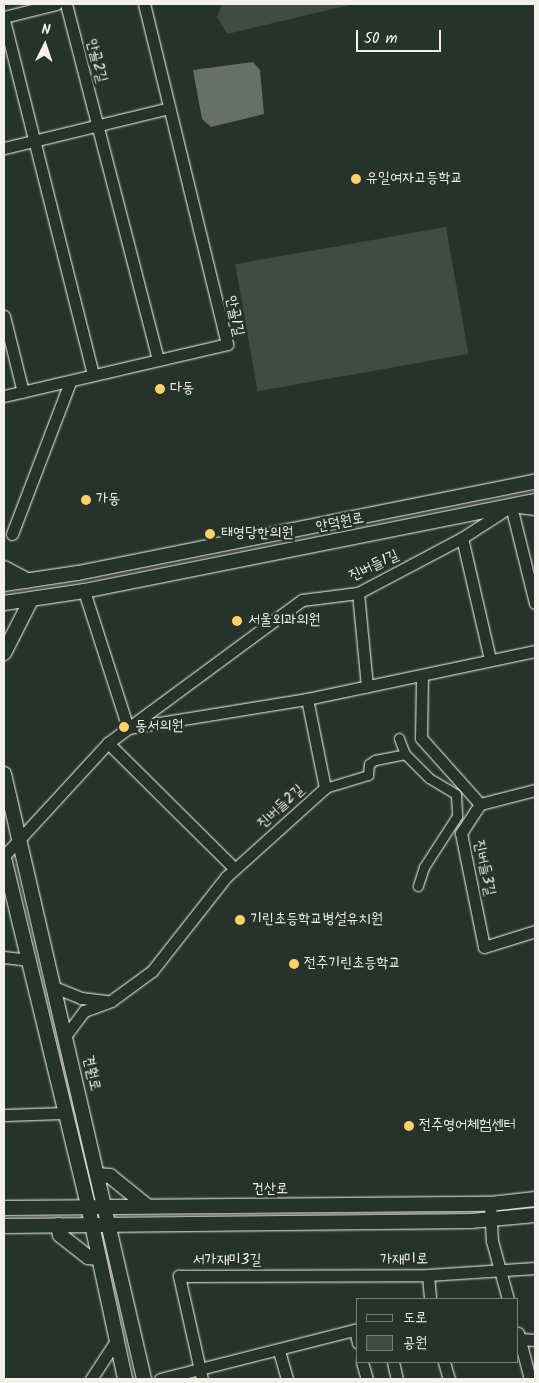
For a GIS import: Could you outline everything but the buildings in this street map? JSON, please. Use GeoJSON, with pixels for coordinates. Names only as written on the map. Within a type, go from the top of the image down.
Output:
{"type":"FeatureCollection","features":[{"type":"Feature","properties":{"kind":"street"},"geometry":{"type":"LineString","coordinates":[[56,4],[4,19],[93,375]]}},
{"type":"Feature","properties":{"kind":"street","name":"안골2길"},"geometry":{"type":"LineString","coordinates":[[66,4],[158,359]]}},
{"type":"Feature","properties":{"kind":"street"},"geometry":{"type":"LineString","coordinates":[[4,148],[169,108],[145,8]]}},
{"type":"Feature","properties":{"kind":"street","name":"안골1길"},"geometry":{"type":"LineString","coordinates":[[4,396],[227,344],[169,108]]}},
{"type":"Feature","properties":{"kind":"street"},"geometry":{"type":"LineString","coordinates":[[4,316],[23,392]]}},
{"type":"Feature","properties":{"kind":"street"},"geometry":{"type":"LineString","coordinates":[[12,534],[70,382]]}},
{"type":"Feature","properties":{"kind":"street","name":"안덕원로"},"geometry":{"type":"LineString","coordinates":[[4,584],[28,581],[535,482]]}},
{"type":"Feature","properties":{"kind":"street","name":"안덕원로"},"geometry":{"type":"LineString","coordinates":[[4,603],[84,591],[535,501]]}},
{"type":"Feature","properties":{"kind":"street"},"geometry":{"type":"LineString","coordinates":[[535,509],[512,506],[535,603]]}},
{"type":"Feature","properties":{"kind":"street","name":"진버들1길"},"geometry":{"type":"LineString","coordinates":[[4,857],[108,743],[302,600],[358,593],[462,538],[512,506]]}},
{"type":"Feature","properties":{"kind":"street"},"geometry":{"type":"LineString","coordinates":[[462,538],[490,659]]}},
{"type":"Feature","properties":{"kind":"street"},"geometry":{"type":"LineString","coordinates":[[4,568],[28,581]]}},
{"type":"Feature","properties":{"kind":"street"},"geometry":{"type":"LineString","coordinates":[[84,591],[128,728],[307,699],[422,677],[490,659],[535,652]]}},
{"type":"Feature","properties":{"kind":"street"},"geometry":{"type":"LineString","coordinates":[[358,593],[367,687]]}},
{"type":"Feature","properties":{"kind":"street"},"geometry":{"type":"LineString","coordinates":[[4,653],[32,600]]}},
{"type":"Feature","properties":{"kind":"street"},"geometry":{"type":"LineString","coordinates":[[422,677],[421,738],[480,804],[535,790]]}},
{"type":"Feature","properties":{"kind":"street","name":"진버들2길"},"geometry":{"type":"LineString","coordinates":[[234,868],[325,788],[307,699]]}},
{"type":"Feature","properties":{"kind":"street"},"geometry":{"type":"LineString","coordinates":[[399,738],[405,754],[429,778],[456,794],[457,816],[424,867],[418,886]]}},
{"type":"Feature","properties":{"kind":"street"},"geometry":{"type":"LineString","coordinates":[[54,987],[85,1004],[111,1001],[152,972],[234,868],[108,743]]}},
{"type":"Feature","properties":{"kind":"street"},"geometry":{"type":"LineString","coordinates":[[325,788],[368,775],[368,764],[375,760],[405,754]]}},
{"type":"Feature","properties":{"kind":"street","name":"견훤로"},"geometry":{"type":"LineString","coordinates":[[4,774],[18,840],[66,1035],[144,1379]]}},
{"type":"Feature","properties":{"kind":"street","name":"진버들3길"},"geometry":{"type":"LineString","coordinates":[[480,804],[461,833],[484,947],[535,931]]}},
{"type":"Feature","properties":{"kind":"street"},"geometry":{"type":"LineString","coordinates":[[4,857],[27,960],[88,1206],[125,1379]]}},
{"type":"Feature","properties":{"kind":"street"},"geometry":{"type":"LineString","coordinates":[[4,957],[27,960]]}},
{"type":"Feature","properties":{"kind":"street"},"geometry":{"type":"LineString","coordinates":[[66,1035],[85,1004]]}},
{"type":"Feature","properties":{"kind":"street"},"geometry":{"type":"LineString","coordinates":[[4,1115],[65,1113]]}},
{"type":"Feature","properties":{"kind":"street"},"geometry":{"type":"LineString","coordinates":[[97,1175],[108,1175],[147,1206]]}},
{"type":"Feature","properties":{"kind":"street","name":"건산로"},"geometry":{"type":"LineString","coordinates":[[4,1208],[490,1204],[535,1199]]}},
{"type":"Feature","properties":{"kind":"street"},"geometry":{"type":"LineString","coordinates":[[490,1204],[500,1272],[508,1298]]}},
{"type":"Feature","properties":{"kind":"street"},"geometry":{"type":"LineString","coordinates":[[4,1226],[491,1220],[535,1215]]}},
{"type":"Feature","properties":{"kind":"street"},"geometry":{"type":"LineString","coordinates":[[58,1225],[60,1235],[88,1257],[99,1258]]}},
{"type":"Feature","properties":{"kind":"street","name":"가재미로"},"geometry":{"type":"LineString","coordinates":[[280,1276],[428,1275],[500,1272],[535,1268]]}},
{"type":"Feature","properties":{"kind":"street"},"geometry":{"type":"LineString","coordinates":[[428,1275],[430,1298]]}},
{"type":"Feature","properties":{"kind":"street","name":"서가재미3길"},"geometry":{"type":"LineString","coordinates":[[200,1374],[179,1276],[280,1276]]}},
{"type":"Feature","properties":{"kind":"street"},"geometry":{"type":"LineString","coordinates":[[160,1379],[200,1374],[356,1330]]}},
{"type":"Feature","properties":{"kind":"street"},"geometry":{"type":"LineString","coordinates":[[530,1379],[519,1336],[535,1340]]}},
{"type":"Feature","properties":{"kind":"street"},"geometry":{"type":"LineString","coordinates":[[91,1379],[116,1341]]}},
{"type":"Feature","properties":{"kind":"street"},"geometry":{"type":"LineString","coordinates":[[279,1351],[287,1379]]}},
{"type":"Feature","properties":{"kind":"street"},"geometry":{"type":"LineString","coordinates":[[362,1363],[367,1379]]}},
{"type":"Feature","properties":{"kind":"street"},"geometry":{"type":"LineString","coordinates":[[393,1363],[397,1379]]}},
{"type":"Feature","properties":{"kind":"street"},"geometry":{"type":"LineString","coordinates":[[444,1363],[449,1379]]}},
{"type":"Feature","properties":{"kind":"green space"},"geometry":{"type":"Polygon","coordinates":[[[222,4],[354,4],[227,34],[217,17],[222,4]]]}},
{"type":"Feature","properties":{"kind":"green space"},"geometry":{"type":"Polygon","coordinates":[[[446,227],[468,354],[258,391],[235,264],[446,227]]]}},
{"type":"Feature","properties":{"kind":"shaded area"},"geometry":{"type":"Polygon","coordinates":[[[253,62],[260,70],[264,114],[211,127],[202,119],[193,70],[253,62]]]}},
{"type":"Feature","properties":{"kind":"place","name":"유일여자고등학교"},"geometry":{"type":"Point","coordinates":[356,179]}},
{"type":"Feature","properties":{"kind":"place","name":"다동"},"geometry":{"type":"Point","coordinates":[160,389]}},
{"type":"Feature","properties":{"kind":"place","name":"가동"},"geometry":{"type":"Point","coordinates":[86,500]}},
{"type":"Feature","properties":{"kind":"place","name":"태영당한의원"},"geometry":{"type":"Point","coordinates":[210,534]}},
{"type":"Feature","properties":{"kind":"place","name":"서울외과의원"},"geometry":{"type":"Point","coordinates":[237,621]}},
{"type":"Feature","properties":{"kind":"place","name":"동서의원"},"geometry":{"type":"Point","coordinates":[124,727]}},
{"type":"Feature","properties":{"kind":"place","name":"기린초등학교병설유치원"},"geometry":{"type":"Point","coordinates":[240,920]}},
{"type":"Feature","properties":{"kind":"place","name":"전주기린초등학교"},"geometry":{"type":"Point","coordinates":[294,964]}},
{"type":"Feature","properties":{"kind":"place","name":"전주영어체험센터"},"geometry":{"type":"Point","coordinates":[409,1126]}}]}
